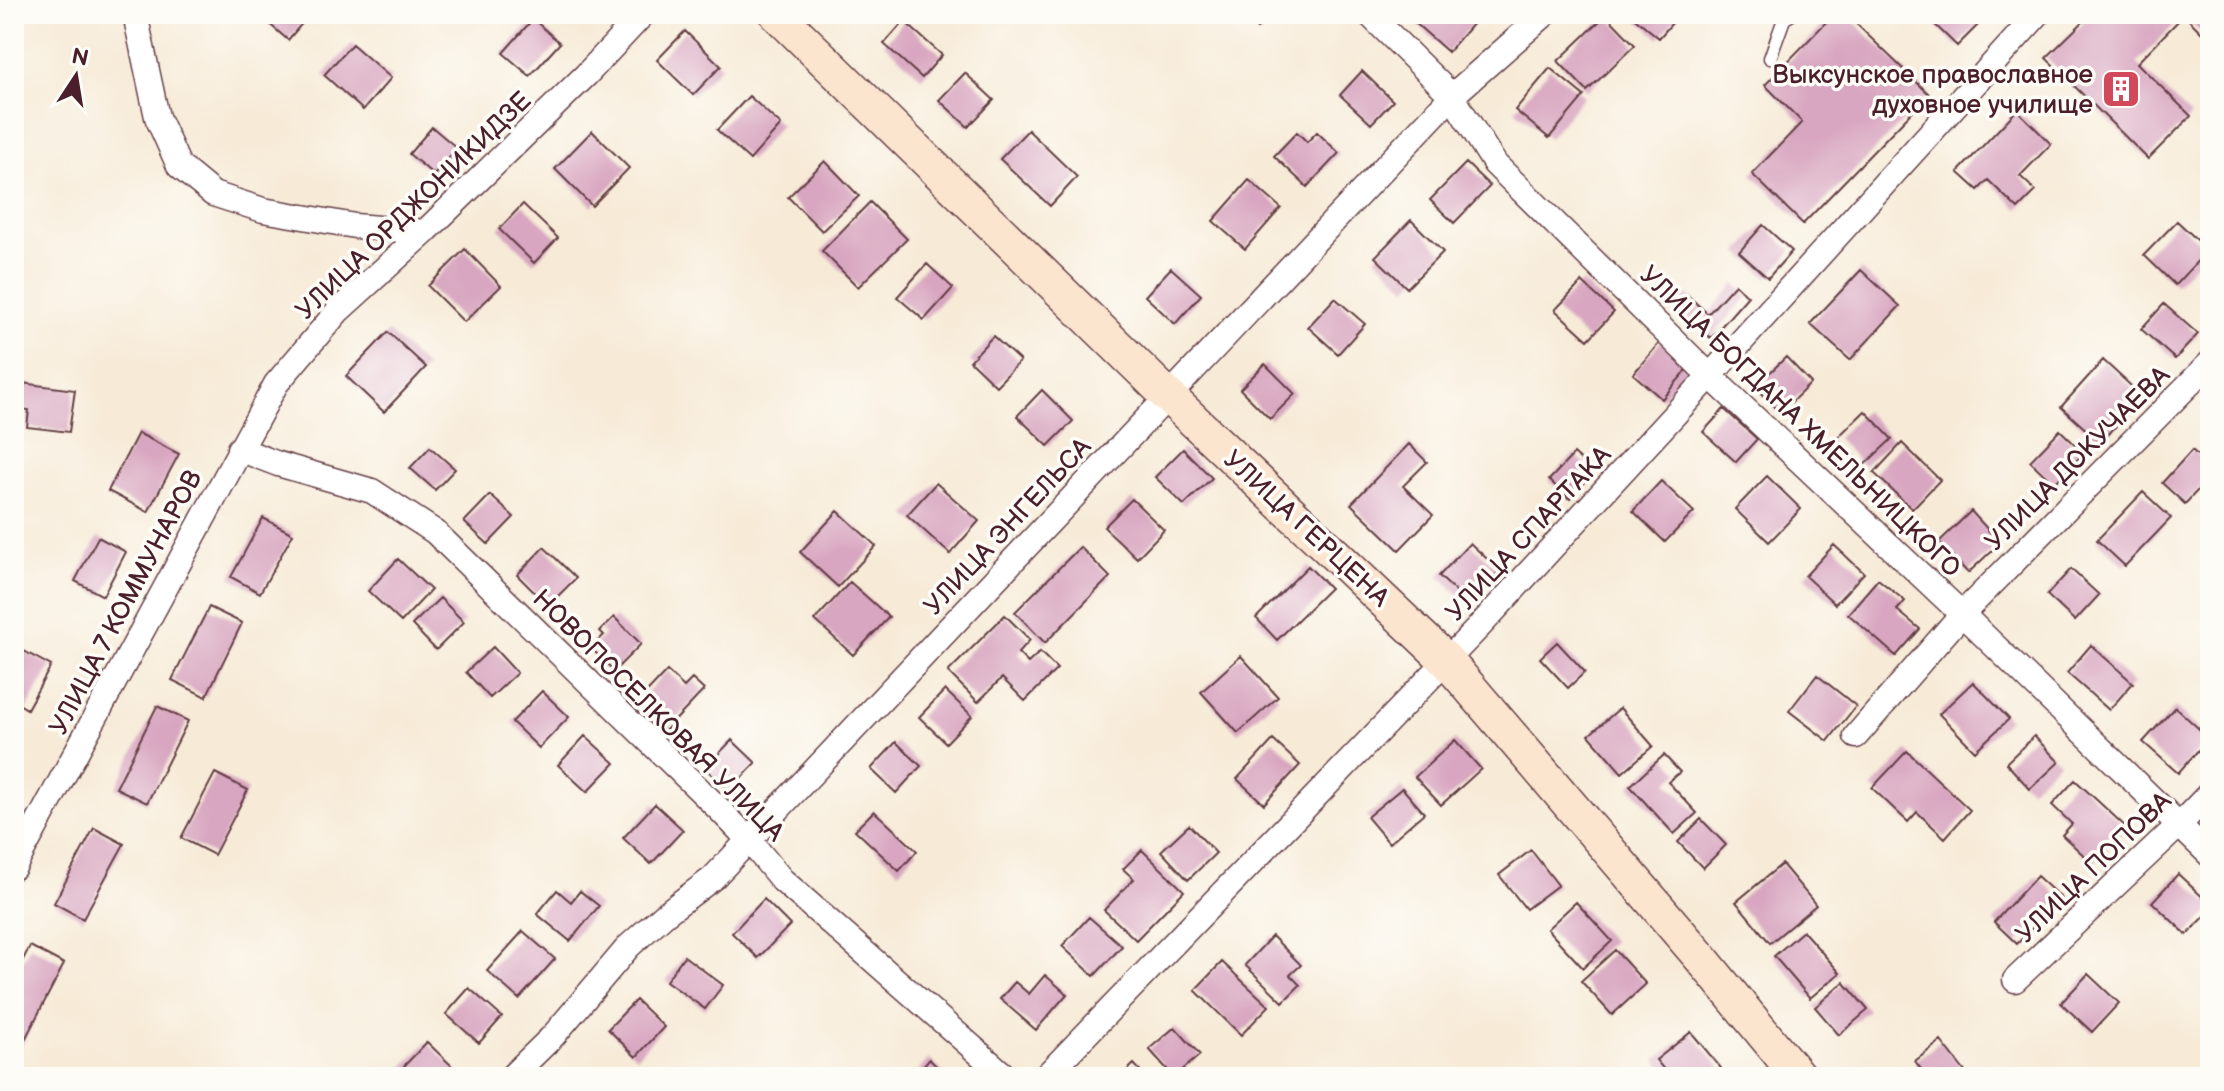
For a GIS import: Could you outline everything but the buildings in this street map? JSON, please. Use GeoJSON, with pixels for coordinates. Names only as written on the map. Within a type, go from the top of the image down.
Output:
{"type":"FeatureCollection","features":[{"type":"Feature","properties":{"kind":"street"},"geometry":{"type":"LineString","coordinates":[[135,14],[157,117],[179,166],[213,194],[263,210],[355,226],[425,232]]}},
{"type":"Feature","properties":{"kind":"street","name":"УЛИЦА ОРДЖОНИКИДЗЕ"},"geometry":{"type":"LineString","coordinates":[[239,449],[276,384],[338,311],[425,232],[586,75],[643,14]]}},
{"type":"Feature","properties":{"kind":"street","name":"УЛИЦА ГЕРЦЕНА"},"geometry":{"type":"LineString","coordinates":[[777,14],[1168,396],[1447,661],[1799,1077]]}},
{"type":"Feature","properties":{"kind":"street","name":"УЛИЦА БОГДАНА ХМЕЛЬНИЦКОГО"},"geometry":{"type":"LineString","coordinates":[[1369,14],[1452,96],[1495,164],[1710,376],[1962,614],[2210,855]]}},
{"type":"Feature","properties":{"kind":"street","name":"УЛИЦА ЭНГЕЛЬСА"},"geometry":{"type":"LineString","coordinates":[[511,1077],[553,1036],[629,946],[713,878],[1452,96],[1545,14]]}},
{"type":"Feature","properties":{"kind":"street","name":"УЛИЦА СПАРТАКА"},"geometry":{"type":"LineString","coordinates":[[1045,1077],[1447,661],[2038,14]]}},
{"type":"Feature","properties":{"kind":"street","name":"УЛИЦА ДОКУЧАЕВА"},"geometry":{"type":"LineString","coordinates":[[1856,736],[1962,614],[2210,363]]}},
{"type":"Feature","properties":{"kind":"street","name":"НОВОПОСЕЛКОВАЯ УЛИЦА"},"geometry":{"type":"LineString","coordinates":[[239,449],[278,464],[372,491],[435,532],[749,840],[782,880],[1006,1077]]}},
{"type":"Feature","properties":{"kind":"street","name":"УЛИЦА 7 КОММУНАРОВ"},"geometry":{"type":"LineString","coordinates":[[14,867],[239,449]]}},
{"type":"Feature","properties":{"kind":"street","name":"УЛИЦА ПОПОВА"},"geometry":{"type":"LineString","coordinates":[[2015,980],[2210,793]]}},
{"type":"Feature","properties":{"kind":"lane"},"geometry":{"type":"LineString","coordinates":[[1770,58],[1784,19],[1792,14]]}},
{"type":"Feature","properties":{"kind":"place","name":"Выксунское православное духовное училище"},"geometry":{"type":"Point","coordinates":[2121,89]}}]}
